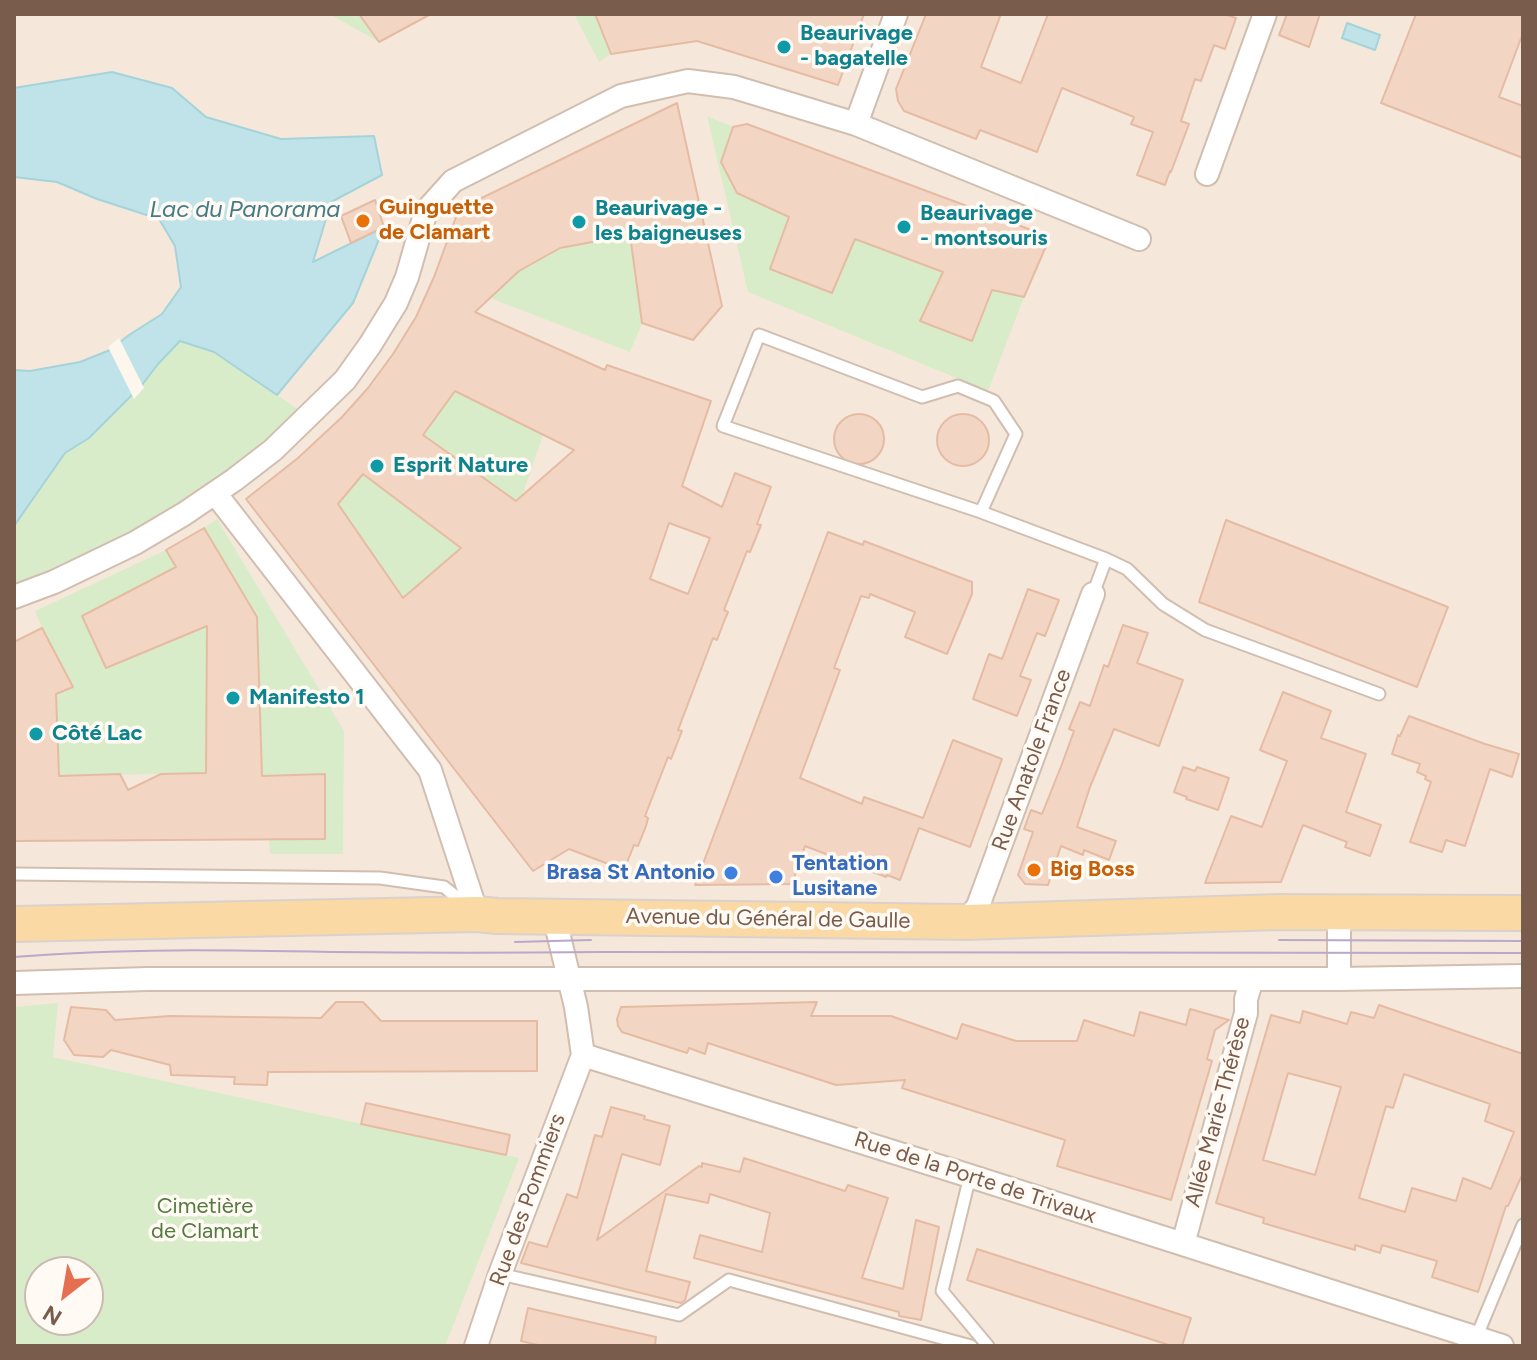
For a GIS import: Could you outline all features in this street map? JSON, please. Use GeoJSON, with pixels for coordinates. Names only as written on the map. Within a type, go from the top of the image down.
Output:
{"type":"FeatureCollection","features":[{"type":"Feature","properties":{"kind":"main road","name":"Avenue du Général de Gaulle"},"geometry":{"type":"LineString","coordinates":[[14,924],[477,914],[966,922],[1279,912],[1523,913]]}},
{"type":"Feature","properties":{"kind":"street"},"geometry":{"type":"LineString","coordinates":[[856,124],[896,14]]}},
{"type":"Feature","properties":{"kind":"street"},"geometry":{"type":"LineString","coordinates":[[1207,174],[1265,14]]}},
{"type":"Feature","properties":{"kind":"street"},"geometry":{"type":"LineString","coordinates":[[14,597],[54,582],[135,543],[215,493],[273,450],[345,380],[370,345],[396,303],[407,277],[426,211],[453,181],[621,96],[688,81],[734,87],[856,124],[1139,239]]}},
{"type":"Feature","properties":{"kind":"street"},"geometry":{"type":"LineString","coordinates":[[215,493],[430,770],[477,914]]}},
{"type":"Feature","properties":{"kind":"street","name":"Rue Anatole France"},"geometry":{"type":"LineString","coordinates":[[966,922],[978,906],[1093,594]]}},
{"type":"Feature","properties":{"kind":"street"},"geometry":{"type":"LineString","coordinates":[[1339,913],[1339,979]]}},
{"type":"Feature","properties":{"kind":"street"},"geometry":{"type":"LineString","coordinates":[[554,916],[576,1007],[583,1055]]}},
{"type":"Feature","properties":{"kind":"street"},"geometry":{"type":"LineString","coordinates":[[14,983],[148,979],[1339,979],[1523,976]]}},
{"type":"Feature","properties":{"kind":"street","name":"Allée Marie-Thérèse"},"geometry":{"type":"LineString","coordinates":[[1183,1244],[1246,1013],[1246,999],[1252,979]]}},
{"type":"Feature","properties":{"kind":"street","name":"Rue de la Porte de Trivaux"},"geometry":{"type":"LineString","coordinates":[[583,1055],[1502,1346]]}},
{"type":"Feature","properties":{"kind":"street","name":"Rue des Pommiers"},"geometry":{"type":"LineString","coordinates":[[476,1346],[583,1055]]}},
{"type":"Feature","properties":{"kind":"lane"},"geometry":{"type":"LineString","coordinates":[[981,512],[1016,434],[994,401],[958,386],[922,397],[759,335],[723,426],[981,512],[1106,559],[1127,569],[1163,604],[1205,630],[1379,694]]}},
{"type":"Feature","properties":{"kind":"lane"},"geometry":{"type":"LineString","coordinates":[[1093,594],[1106,559]]}},
{"type":"Feature","properties":{"kind":"lane"},"geometry":{"type":"LineString","coordinates":[[14,874],[380,878],[444,887],[477,914]]}},
{"type":"Feature","properties":{"kind":"lane"},"geometry":{"type":"LineString","coordinates":[[970,1176],[942,1291],[988,1346]]}},
{"type":"Feature","properties":{"kind":"lane"},"geometry":{"type":"LineString","coordinates":[[1476,1338],[1523,1225]]}},
{"type":"Feature","properties":{"kind":"lane"},"geometry":{"type":"LineString","coordinates":[[500,1274],[679,1315],[729,1280],[971,1346]]}},
{"type":"Feature","properties":{"kind":"shaded area"},"geometry":{"type":"Polygon","coordinates":[[[14,14],[1523,14],[1523,1346],[14,1346],[14,14]]]}},
{"type":"Feature","properties":{"kind":"green space"},"geometry":{"type":"Polygon","coordinates":[[[329,14],[360,14],[379,42],[329,14]]]}},
{"type":"Feature","properties":{"kind":"green space"},"geometry":{"type":"Polygon","coordinates":[[[574,14],[595,14],[611,54],[599,62],[574,14]]]}},
{"type":"Feature","properties":{"kind":"green space"},"geometry":{"type":"Polygon","coordinates":[[[707,116],[733,127],[721,162],[737,193],[789,217],[771,269],[832,293],[855,239],[943,272],[920,321],[972,341],[992,290],[1024,297],[988,391],[748,292],[707,116]]]}},
{"type":"Feature","properties":{"kind":"green space"},"geometry":{"type":"Polygon","coordinates":[[[630,235],[642,323],[630,352],[490,298],[519,271],[560,248],[630,235]]]}},
{"type":"Feature","properties":{"kind":"green space"},"geometry":{"type":"Polygon","coordinates":[[[180,341],[214,352],[302,412],[217,483],[115,544],[14,589],[14,526],[65,453],[89,438],[180,341]]]}},
{"type":"Feature","properties":{"kind":"green space"},"geometry":{"type":"Polygon","coordinates":[[[455,391],[543,435],[522,496],[403,598],[338,504],[363,474],[447,537],[423,435],[455,391]]]}},
{"type":"Feature","properties":{"kind":"green space"},"geometry":{"type":"Polygon","coordinates":[[[217,519],[344,731],[343,854],[270,854],[269,839],[325,774],[262,776],[257,617],[204,528],[217,519]]]}},
{"type":"Feature","properties":{"kind":"green space"},"geometry":{"type":"Polygon","coordinates":[[[166,550],[207,622],[206,773],[59,776],[56,694],[73,686],[35,611],[166,550]]]}},
{"type":"Feature","properties":{"kind":"green space","name":"Cimetière de Clamart"},"geometry":{"type":"Polygon","coordinates":[[[58,1003],[53,1057],[519,1158],[445,1346],[14,1346],[14,1007],[58,1003]]]}},
{"type":"Feature","properties":{"kind":"water"},"geometry":{"type":"Polygon","coordinates":[[[1347,23],[1380,35],[1375,50],[1342,38],[1347,23]]]}},
{"type":"Feature","properties":{"kind":"water","name":"Lac du Panorama"},"geometry":{"type":"Polygon","coordinates":[[[112,72],[172,88],[206,117],[281,139],[374,136],[382,175],[331,202],[313,262],[384,227],[353,303],[277,395],[214,352],[180,341],[89,438],[65,453],[14,526],[14,370],[30,371],[80,362],[110,350],[162,314],[181,287],[175,246],[159,219],[57,182],[14,177],[14,88],[112,72]]]}},
{"type":"Feature","properties":{"kind":"pier"},"geometry":{"type":"Polygon","coordinates":[[[119,338],[144,388],[134,399],[108,347],[119,338]]]}},
{"type":"Feature","properties":{"kind":"building"},"geometry":{"type":"Polygon","coordinates":[[[359,14],[431,14],[379,42],[359,14]]]}},
{"type":"Feature","properties":{"kind":"building","name":"Beaurivage - bagatelle"},"geometry":{"type":"Polygon","coordinates":[[[595,14],[864,14],[838,85],[697,41],[611,54],[595,14]]]}},
{"type":"Feature","properties":{"kind":"building"},"geometry":{"type":"Polygon","coordinates":[[[926,14],[1001,14],[981,67],[1021,83],[1048,14],[1224,14],[1236,18],[1225,49],[1214,45],[1201,81],[1195,79],[1181,121],[1189,124],[1165,185],[1137,175],[1153,132],[1131,124],[1134,117],[1062,88],[1037,152],[980,130],[976,139],[904,111],[896,89],[926,14]]]}},
{"type":"Feature","properties":{"kind":"building"},"geometry":{"type":"Polygon","coordinates":[[[1287,14],[1320,14],[1309,47],[1279,35],[1287,14]]]}},
{"type":"Feature","properties":{"kind":"building"},"geometry":{"type":"Polygon","coordinates":[[[1416,14],[1523,14],[1523,33],[1499,97],[1523,106],[1523,158],[1381,103],[1416,14]]]}},
{"type":"Feature","properties":{"kind":"building"},"geometry":{"type":"Polygon","coordinates":[[[677,103],[722,306],[693,340],[642,323],[630,235],[560,248],[519,271],[475,312],[605,370],[607,365],[711,401],[682,486],[722,507],[735,473],[771,487],[757,524],[761,525],[750,552],[747,551],[724,610],[728,612],[717,640],[713,638],[678,730],[682,731],[671,759],[668,757],[645,816],[648,818],[646,826],[624,870],[569,849],[533,871],[246,499],[298,458],[342,417],[393,354],[416,317],[459,209],[677,103]],[[455,391],[423,435],[516,501],[574,450],[455,391]],[[363,474],[338,504],[403,598],[461,548],[363,474]],[[669,523],[650,579],[688,594],[710,538],[669,523]]]}},
{"type":"Feature","properties":{"kind":"building","name":"Beaurivage - montsouris"},"geometry":{"type":"Polygon","coordinates":[[[747,124],[1050,237],[1024,297],[992,290],[972,341],[920,321],[943,272],[855,239],[832,293],[770,269],[789,217],[737,193],[721,162],[733,127],[747,124]]]}},
{"type":"Feature","properties":{"kind":"building","name":"Guinguette de Clamart"},"geometry":{"type":"Polygon","coordinates":[[[375,200],[384,227],[351,243],[341,216],[375,200]]]}},
{"type":"Feature","properties":{"kind":"building"},"geometry":{"type":"Polygon","coordinates":[[[859,414],[876,422],[884,439],[876,456],[859,464],[842,456],[834,439],[842,422],[859,414]]]}},
{"type":"Feature","properties":{"kind":"building"},"geometry":{"type":"Polygon","coordinates":[[[963,414],[981,422],[989,440],[981,458],[963,466],[945,458],[937,440],[945,422],[963,414]]]}},
{"type":"Feature","properties":{"kind":"building"},"geometry":{"type":"Polygon","coordinates":[[[1226,520],[1448,607],[1417,687],[1199,602],[1226,520]]]}},
{"type":"Feature","properties":{"kind":"building"},"geometry":{"type":"Polygon","coordinates":[[[204,528],[257,617],[262,776],[325,774],[325,839],[14,841],[14,642],[42,628],[73,687],[56,694],[59,776],[120,774],[128,790],[161,774],[206,773],[207,626],[106,668],[82,616],[176,567],[166,550],[204,528]]]}},
{"type":"Feature","properties":{"kind":"building"},"geometry":{"type":"Polygon","coordinates":[[[828,532],[863,545],[864,541],[972,582],[972,594],[947,654],[905,637],[915,612],[870,594],[869,598],[861,596],[834,668],[840,670],[800,778],[862,804],[864,797],[923,818],[953,740],[1002,759],[970,847],[919,828],[900,880],[805,846],[792,884],[695,885],[828,532]]]}},
{"type":"Feature","properties":{"kind":"building"},"geometry":{"type":"Polygon","coordinates":[[[1028,589],[1059,600],[1045,636],[1037,633],[1020,676],[1031,680],[1017,716],[973,699],[989,654],[1002,659],[1028,589]]]}},
{"type":"Feature","properties":{"kind":"building"},"geometry":{"type":"Polygon","coordinates":[[[1123,625],[1148,633],[1137,663],[1183,680],[1159,746],[1114,729],[1077,827],[1116,841],[1109,860],[1084,850],[1083,855],[1061,846],[1048,885],[1025,884],[1018,875],[1033,832],[1024,829],[1031,810],[1042,814],[1074,731],[1069,729],[1080,702],[1090,706],[1104,665],[1108,667],[1123,625]]]}},
{"type":"Feature","properties":{"kind":"building"},"geometry":{"type":"Polygon","coordinates":[[[1283,692],[1331,711],[1321,738],[1366,754],[1346,812],[1381,825],[1370,856],[1345,847],[1347,842],[1303,825],[1281,882],[1205,883],[1231,816],[1262,827],[1287,761],[1260,750],[1283,692]]]}},
{"type":"Feature","properties":{"kind":"building"},"geometry":{"type":"Polygon","coordinates":[[[1409,716],[1519,754],[1512,777],[1490,769],[1465,846],[1446,840],[1442,852],[1410,842],[1431,782],[1417,772],[1420,764],[1392,754],[1409,716]]]}},
{"type":"Feature","properties":{"kind":"building"},"geometry":{"type":"Polygon","coordinates":[[[1183,767],[1195,771],[1197,767],[1229,778],[1218,810],[1174,792],[1183,767]]]}},
{"type":"Feature","properties":{"kind":"building"},"geometry":{"type":"Polygon","coordinates":[[[336,1002],[363,1002],[381,1021],[537,1021],[537,1071],[268,1072],[267,1085],[234,1084],[235,1077],[171,1075],[170,1065],[111,1050],[103,1057],[74,1055],[64,1040],[71,1007],[106,1010],[115,1020],[170,1016],[321,1018],[336,1002]]]}},
{"type":"Feature","properties":{"kind":"building"},"geometry":{"type":"Polygon","coordinates":[[[817,1002],[811,1016],[891,1016],[957,1039],[962,1024],[1016,1041],[1077,1041],[1084,1020],[1134,1036],[1140,1012],[1186,1025],[1190,1009],[1229,1020],[1215,1030],[1207,1059],[1212,1061],[1171,1200],[1057,1166],[1065,1140],[902,1088],[905,1080],[836,1085],[708,1043],[705,1054],[689,1048],[687,1053],[622,1032],[617,1019],[621,1007],[817,1002]]]}},
{"type":"Feature","properties":{"kind":"building"},"geometry":{"type":"Polygon","coordinates":[[[1379,1005],[1523,1054],[1523,1173],[1506,1206],[1478,1292],[1432,1277],[1437,1261],[1382,1245],[1380,1253],[1355,1245],[1355,1250],[1263,1223],[1264,1218],[1216,1203],[1271,1015],[1300,1023],[1303,1011],[1347,1024],[1351,1012],[1374,1018],[1379,1005]],[[1288,1073],[1263,1160],[1315,1175],[1341,1087],[1288,1073]],[[1404,1074],[1393,1108],[1386,1106],[1359,1198],[1405,1212],[1412,1188],[1456,1201],[1463,1178],[1491,1189],[1514,1132],[1485,1121],[1490,1104],[1404,1074]]]}},
{"type":"Feature","properties":{"kind":"building"},"geometry":{"type":"Polygon","coordinates":[[[366,1103],[510,1135],[506,1155],[361,1124],[366,1103]]]}},
{"type":"Feature","properties":{"kind":"building"},"geometry":{"type":"Polygon","coordinates":[[[611,1107],[670,1126],[660,1165],[622,1154],[597,1240],[699,1166],[702,1167],[702,1163],[740,1172],[744,1158],[845,1191],[848,1185],[888,1198],[862,1278],[903,1289],[916,1220],[939,1227],[921,1320],[694,1258],[700,1235],[762,1252],[770,1213],[710,1194],[708,1203],[666,1194],[646,1271],[690,1282],[685,1300],[681,1303],[521,1263],[529,1242],[547,1247],[567,1194],[577,1198],[595,1135],[602,1137],[611,1107]]]}},
{"type":"Feature","properties":{"kind":"building"},"geometry":{"type":"Polygon","coordinates":[[[977,1249],[1191,1318],[1182,1346],[1172,1346],[967,1280],[977,1249]]]}},
{"type":"Feature","properties":{"kind":"building"},"geometry":{"type":"Polygon","coordinates":[[[528,1308],[656,1337],[655,1346],[542,1346],[521,1341],[528,1308]]]}},
{"type":"Feature","properties":{"kind":"tram line"},"geometry":{"type":"LineString","coordinates":[[515,942],[591,940]]}},
{"type":"Feature","properties":{"kind":"tram line"},"geometry":{"type":"LineString","coordinates":[[1279,940],[1523,941]]}},
{"type":"Feature","properties":{"kind":"tram line"},"geometry":{"type":"LineString","coordinates":[[14,957],[173,950],[433,953],[1523,953]]}},
{"type":"Feature","properties":{"kind":"place","name":"Beaurivage - bagatelle"},"geometry":{"type":"Point","coordinates":[784,47]}},
{"type":"Feature","properties":{"kind":"place","name":"Guinguette de Clamart"},"geometry":{"type":"Point","coordinates":[363,221]}},
{"type":"Feature","properties":{"kind":"place","name":"Beaurivage - les baigneuses"},"geometry":{"type":"Point","coordinates":[579,222]}},
{"type":"Feature","properties":{"kind":"place","name":"Beaurivage - montsouris"},"geometry":{"type":"Point","coordinates":[904,227]}},
{"type":"Feature","properties":{"kind":"place","name":"Esprit Nature"},"geometry":{"type":"Point","coordinates":[377,466]}},
{"type":"Feature","properties":{"kind":"place","name":"Manifesto 1"},"geometry":{"type":"Point","coordinates":[233,698]}},
{"type":"Feature","properties":{"kind":"place","name":"Côté Lac"},"geometry":{"type":"Point","coordinates":[36,734]}},
{"type":"Feature","properties":{"kind":"place","name":"Big Boss"},"geometry":{"type":"Point","coordinates":[1034,870]}},
{"type":"Feature","properties":{"kind":"place","name":"Brasa St Antonio"},"geometry":{"type":"Point","coordinates":[731,873]}},
{"type":"Feature","properties":{"kind":"place","name":"Tentation Lusitane"},"geometry":{"type":"Point","coordinates":[776,877]}}]}
